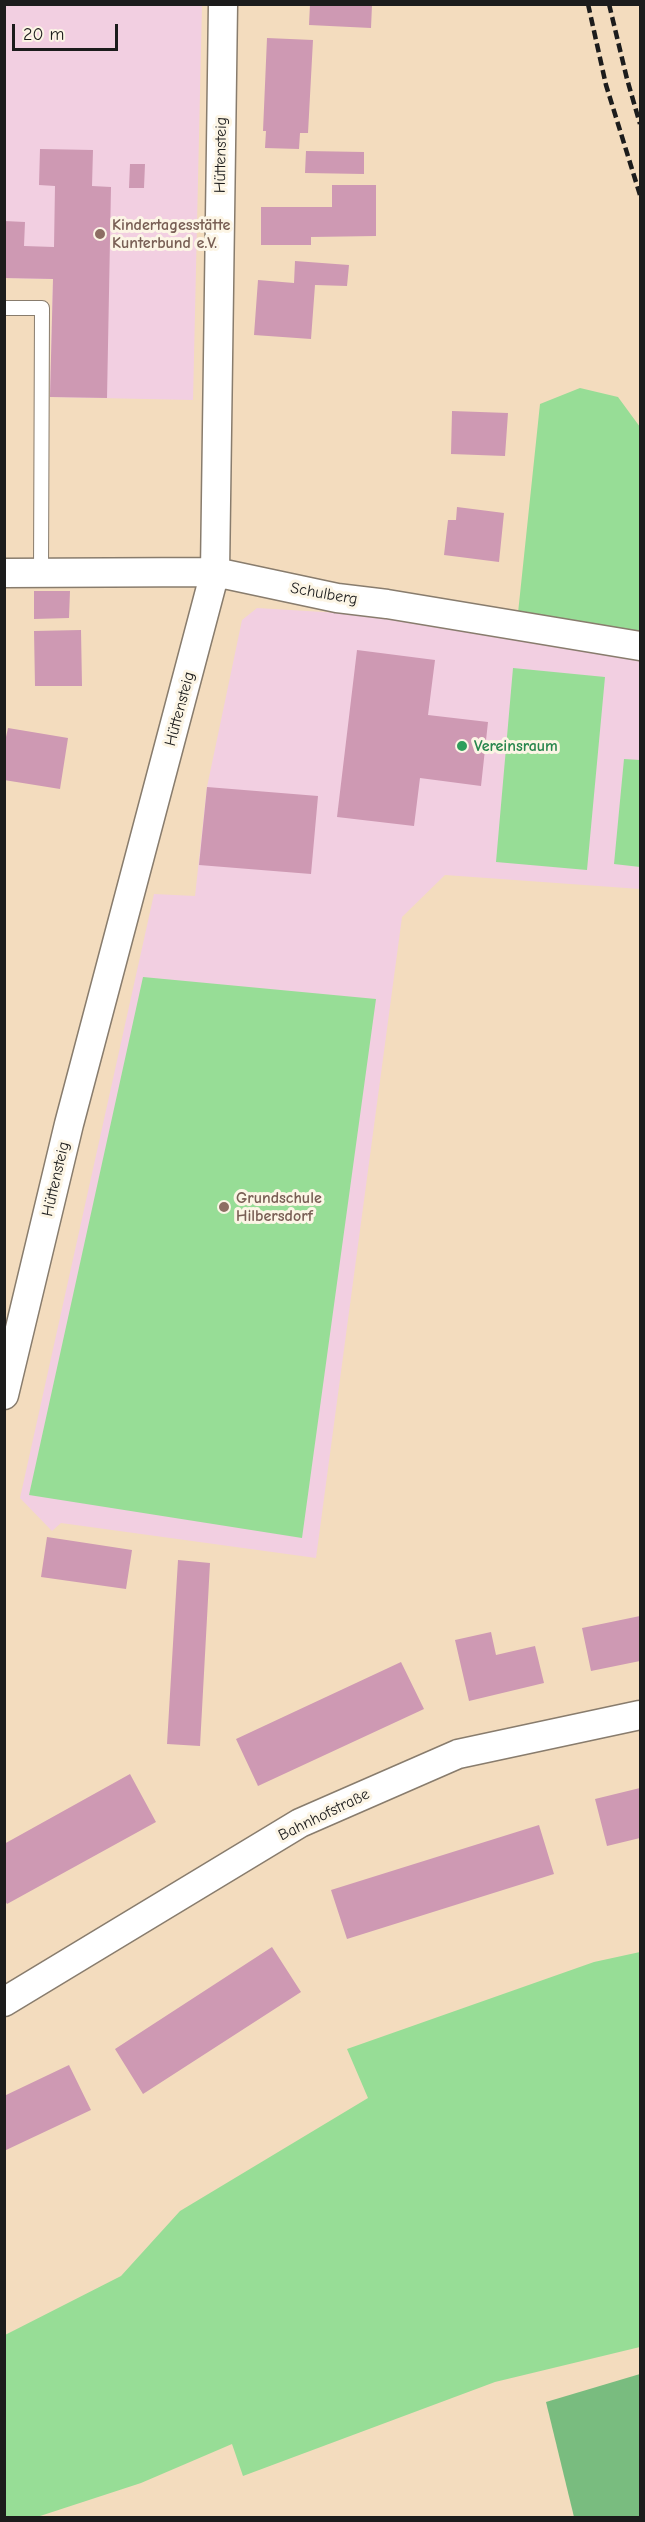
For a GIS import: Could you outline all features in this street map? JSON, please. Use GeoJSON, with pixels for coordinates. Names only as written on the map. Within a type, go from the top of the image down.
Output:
{"type":"FeatureCollection","features":[{"type":"Feature","properties":{"kind":"street","name":"Hüttensteig"},"geometry":{"type":"LineString","coordinates":[[4,1395],[69,1124],[215,572],[223,4]]}},
{"type":"Feature","properties":{"kind":"street","name":"Schulberg"},"geometry":{"type":"LineString","coordinates":[[4,573],[215,572],[337,598],[387,604],[640,646]]}},
{"type":"Feature","properties":{"kind":"street","name":"Bahnhofstraße"},"geometry":{"type":"LineString","coordinates":[[4,2002],[300,1823],[458,1754],[640,1715]]}},
{"type":"Feature","properties":{"kind":"lane"},"geometry":{"type":"LineString","coordinates":[[4,308],[42,308],[40,573]]}},
{"type":"Feature","properties":{"kind":"shaded area","name":"Kindertagesstätte Kunterbund e.V."},"geometry":{"type":"Polygon","coordinates":[[[5,5],[202,5],[193,400],[50,397],[53,279],[5,278],[5,5]]]}},
{"type":"Feature","properties":{"kind":"shaded area","name":"Grundschule Hilbersdorf"},"geometry":{"type":"Polygon","coordinates":[[[257,608],[357,614],[510,634],[640,658],[640,889],[445,875],[402,917],[316,1558],[61,1523],[52,1531],[20,1498],[154,894],[195,896],[207,787],[242,620],[257,608]]]}},
{"type":"Feature","properties":{"kind":"green space"},"geometry":{"type":"Polygon","coordinates":[[[580,388],[618,397],[640,427],[640,635],[518,613],[540,404],[580,388]]]}},
{"type":"Feature","properties":{"kind":"green space"},"geometry":{"type":"Polygon","coordinates":[[[513,668],[605,677],[587,870],[496,862],[513,668]]]}},
{"type":"Feature","properties":{"kind":"green space"},"geometry":{"type":"Polygon","coordinates":[[[624,759],[640,760],[640,867],[614,864],[624,759]]]}},
{"type":"Feature","properties":{"kind":"green space"},"geometry":{"type":"Polygon","coordinates":[[[143,977],[376,999],[302,1538],[29,1495],[143,977]]]}},
{"type":"Feature","properties":{"kind":"green space"},"geometry":{"type":"Polygon","coordinates":[[[640,1952],[640,2347],[495,2382],[243,2476],[232,2444],[141,2483],[37,2517],[5,2517],[5,2335],[121,2276],[180,2211],[368,2098],[347,2049],[594,1962],[640,1952]]]}},
{"type":"Feature","properties":{"kind":"green space"},"geometry":{"type":"Polygon","coordinates":[[[640,2374],[640,2517],[574,2517],[546,2402],[640,2374]]]}},
{"type":"Feature","properties":{"kind":"building"},"geometry":{"type":"Polygon","coordinates":[[[310,4],[372,5],[371,28],[309,25],[310,4]]]}},
{"type":"Feature","properties":{"kind":"building"},"geometry":{"type":"Polygon","coordinates":[[[267,38],[313,40],[308,133],[300,133],[299,149],[265,148],[266,131],[263,131],[267,38]]]}},
{"type":"Feature","properties":{"kind":"building"},"geometry":{"type":"Polygon","coordinates":[[[40,149],[93,150],[92,186],[111,187],[107,398],[50,397],[53,279],[4,278],[4,221],[25,222],[24,246],[54,247],[55,186],[39,185],[40,149]]]}},
{"type":"Feature","properties":{"kind":"building"},"geometry":{"type":"Polygon","coordinates":[[[306,151],[364,152],[364,174],[305,173],[306,151]]]}},
{"type":"Feature","properties":{"kind":"building"},"geometry":{"type":"Polygon","coordinates":[[[130,164],[145,164],[144,188],[129,188],[130,164]]]}},
{"type":"Feature","properties":{"kind":"building"},"geometry":{"type":"Polygon","coordinates":[[[332,185],[376,185],[376,236],[311,237],[311,245],[261,245],[261,207],[332,207],[332,185]]]}},
{"type":"Feature","properties":{"kind":"building"},"geometry":{"type":"Polygon","coordinates":[[[295,261],[349,265],[347,286],[315,285],[311,339],[254,335],[258,280],[294,283],[295,261]]]}},
{"type":"Feature","properties":{"kind":"building"},"geometry":{"type":"Polygon","coordinates":[[[452,411],[508,413],[505,456],[451,454],[452,411]]]}},
{"type":"Feature","properties":{"kind":"building"},"geometry":{"type":"Polygon","coordinates":[[[457,507],[504,513],[499,562],[444,555],[448,520],[456,520],[457,507]]]}},
{"type":"Feature","properties":{"kind":"building"},"geometry":{"type":"Polygon","coordinates":[[[34,591],[70,591],[69,618],[34,619],[34,591]]]}},
{"type":"Feature","properties":{"kind":"building"},"geometry":{"type":"Polygon","coordinates":[[[81,630],[82,686],[35,686],[34,631],[81,630]]]}},
{"type":"Feature","properties":{"kind":"building"},"geometry":{"type":"Polygon","coordinates":[[[357,650],[435,660],[428,715],[488,722],[481,786],[420,778],[414,826],[337,817],[357,650]]]}},
{"type":"Feature","properties":{"kind":"building"},"geometry":{"type":"Polygon","coordinates":[[[8,728],[68,738],[60,789],[4,780],[4,746],[8,728]]]}},
{"type":"Feature","properties":{"kind":"building"},"geometry":{"type":"Polygon","coordinates":[[[207,787],[318,796],[311,874],[199,865],[207,787]]]}},
{"type":"Feature","properties":{"kind":"building"},"geometry":{"type":"Polygon","coordinates":[[[47,1537],[132,1550],[126,1589],[41,1577],[47,1537]]]}},
{"type":"Feature","properties":{"kind":"building"},"geometry":{"type":"Polygon","coordinates":[[[178,1560],[210,1563],[200,1746],[167,1744],[178,1560]]]}},
{"type":"Feature","properties":{"kind":"building"},"geometry":{"type":"Polygon","coordinates":[[[640,1616],[640,1661],[591,1671],[582,1628],[640,1616]]]}},
{"type":"Feature","properties":{"kind":"building"},"geometry":{"type":"Polygon","coordinates":[[[491,1632],[496,1655],[535,1646],[544,1683],[469,1701],[455,1640],[491,1632]]]}},
{"type":"Feature","properties":{"kind":"building"},"geometry":{"type":"Polygon","coordinates":[[[401,1662],[424,1709],[258,1786],[236,1739],[401,1662]]]}},
{"type":"Feature","properties":{"kind":"building"},"geometry":{"type":"Polygon","coordinates":[[[130,1774],[156,1822],[7,1904],[4,1899],[4,1844],[130,1774]]]}},
{"type":"Feature","properties":{"kind":"building"},"geometry":{"type":"Polygon","coordinates":[[[640,1788],[640,1838],[607,1846],[595,1799],[640,1788]]]}},
{"type":"Feature","properties":{"kind":"building"},"geometry":{"type":"Polygon","coordinates":[[[539,1825],[554,1874],[347,1939],[331,1890],[539,1825]]]}},
{"type":"Feature","properties":{"kind":"building"},"geometry":{"type":"Polygon","coordinates":[[[272,1947],[301,1992],[143,2094],[115,2049],[272,1947]]]}},
{"type":"Feature","properties":{"kind":"building"},"geometry":{"type":"Polygon","coordinates":[[[69,2065],[91,2110],[4,2151],[4,2096],[69,2065]]]}},
{"type":"Feature","properties":{"kind":"railway"},"geometry":{"type":"LineString","coordinates":[[588,4],[606,85],[640,195]]}},
{"type":"Feature","properties":{"kind":"railway"},"geometry":{"type":"LineString","coordinates":[[609,4],[640,124]]}},
{"type":"Feature","properties":{"kind":"place","name":"Kindertagesstätte Kunterbund e.V."},"geometry":{"type":"Point","coordinates":[100,234]}},
{"type":"Feature","properties":{"kind":"place","name":"Vereinsraum"},"geometry":{"type":"Point","coordinates":[462,746]}},
{"type":"Feature","properties":{"kind":"place","name":"Grundschule Hilbersdorf"},"geometry":{"type":"Point","coordinates":[224,1207]}}]}
